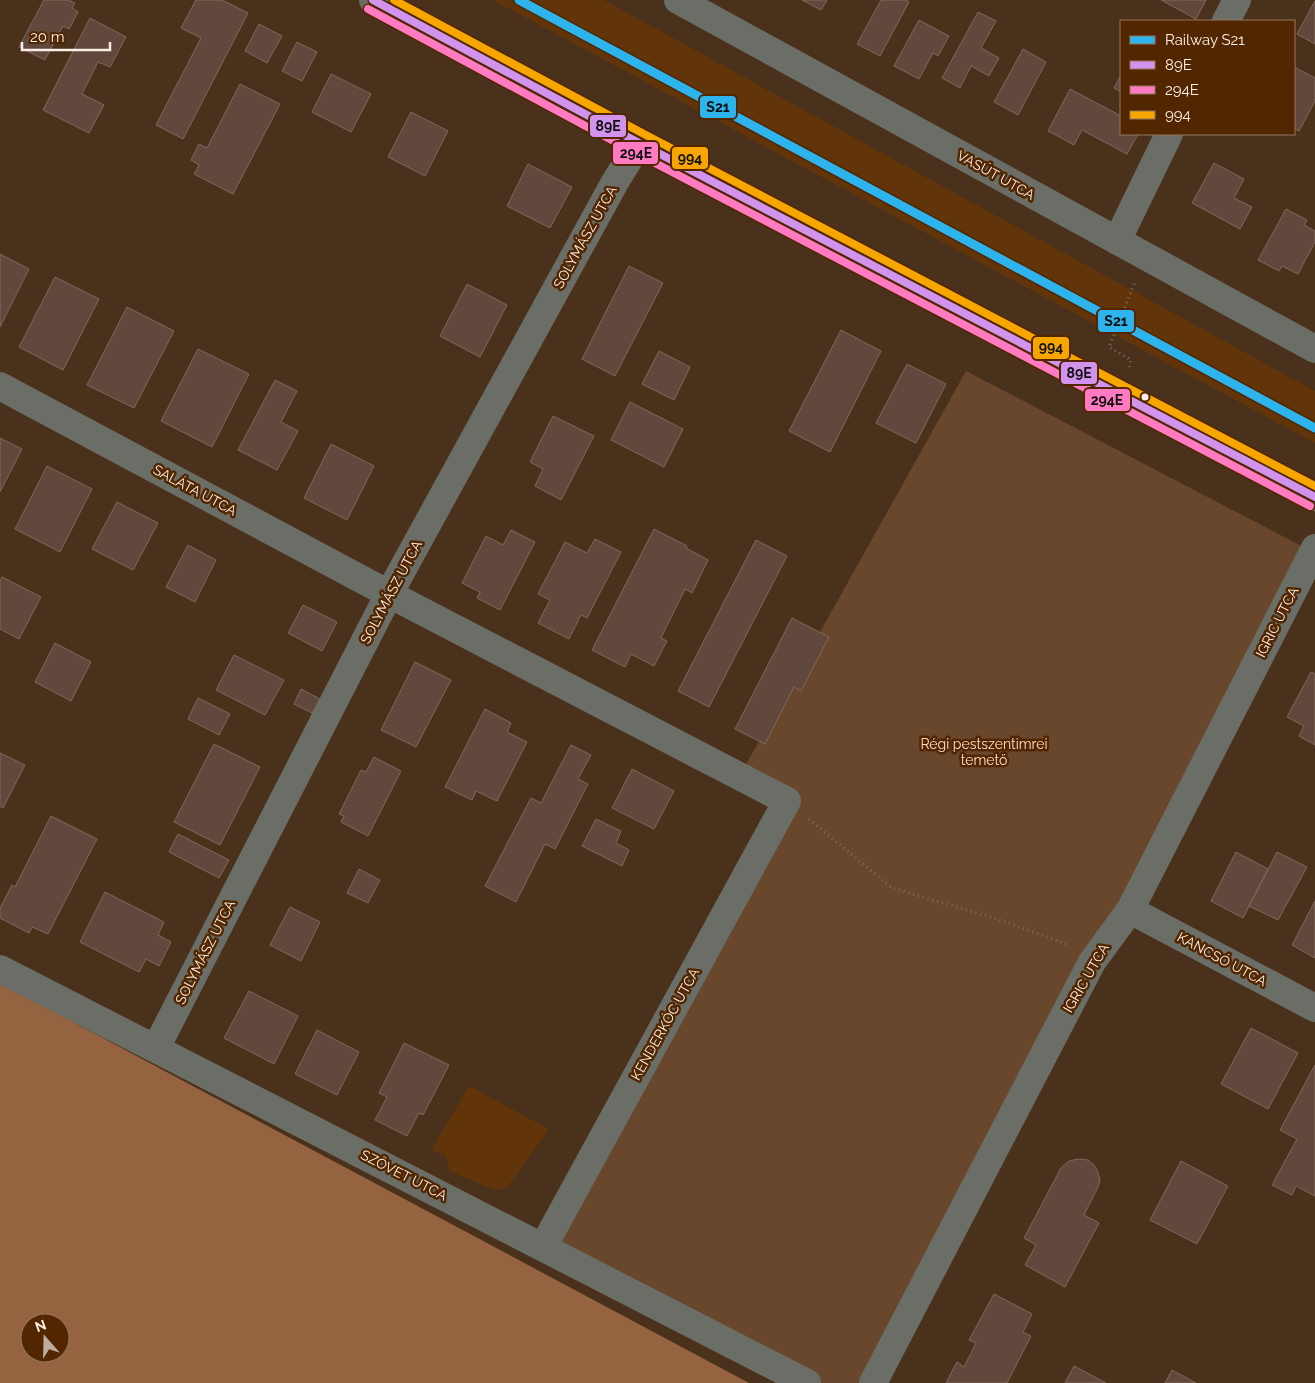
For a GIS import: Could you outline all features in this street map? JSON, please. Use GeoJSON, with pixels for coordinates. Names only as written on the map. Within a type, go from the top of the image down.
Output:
{"type":"FeatureCollection","features":[{"type":"Feature","properties":{"kind":"main road"},"geometry":{"type":"LineString","coordinates":[[373,0],[639,143],[1315,497]]}},
{"type":"Feature","properties":{"kind":"street"},"geometry":{"type":"LineString","coordinates":[[1227,20],[1237,0]]}},
{"type":"Feature","properties":{"kind":"street","name":"VASÚT UTCA"},"geometry":{"type":"LineString","coordinates":[[696,4],[1117,241],[1315,349]]}},
{"type":"Feature","properties":{"kind":"street"},"geometry":{"type":"LineString","coordinates":[[1117,241],[1169,135]]}},
{"type":"Feature","properties":{"kind":"street","name":"SOLYMÁSZ UTCA"},"geometry":{"type":"LineString","coordinates":[[156,1048],[389,594],[615,182],[639,143]]}},
{"type":"Feature","properties":{"kind":"street","name":"SALÁTA UTCA"},"geometry":{"type":"LineString","coordinates":[[0,386],[389,594],[787,801]]}},
{"type":"Feature","properties":{"kind":"street","name":"IGRIC UTCA"},"geometry":{"type":"LineString","coordinates":[[873,1383],[1092,962],[1130,910],[1315,548]]}},
{"type":"Feature","properties":{"kind":"street","name":"KENDERKÓC UTCA"},"geometry":{"type":"LineString","coordinates":[[543,1247],[787,801]]}},
{"type":"Feature","properties":{"kind":"street","name":"KANCSÓ UTCA"},"geometry":{"type":"LineString","coordinates":[[1130,910],[1315,1008]]}},
{"type":"Feature","properties":{"kind":"street","name":"SZÖVET UTCA"},"geometry":{"type":"LineString","coordinates":[[0,969],[806,1383]]}},
{"type":"Feature","properties":{"kind":"path"},"geometry":{"type":"LineString","coordinates":[[1129,368],[1131,360],[1109,347],[1145,256]]}},
{"type":"Feature","properties":{"kind":"path"},"geometry":{"type":"LineString","coordinates":[[787,801],[892,888],[997,919],[1067,944],[1092,962]]}},
{"type":"Feature","properties":{"kind":"shaded area"},"geometry":{"type":"Polygon","coordinates":[[[493,0],[604,0],[1315,391],[1315,443],[493,0]]]}},
{"type":"Feature","properties":{"kind":"shaded area"},"geometry":{"type":"Polygon","coordinates":[[[0,983],[749,1383],[0,1383],[0,983]]]}},
{"type":"Feature","properties":{"kind":"shaded area"},"geometry":{"type":"Polygon","coordinates":[[[469,1086],[549,1129],[507,1188],[494,1190],[450,1171],[445,1155],[431,1150],[469,1086]]]}},
{"type":"Feature","properties":{"kind":"green space","name":"Régi pestszentimrei temető"},"geometry":{"type":"Polygon","coordinates":[[[966,371],[1313,552],[873,1383],[807,1383],[543,1247],[787,802],[739,777],[966,371]]]}},
{"type":"Feature","properties":{"kind":"building"},"geometry":{"type":"Polygon","coordinates":[[[44,0],[68,0],[75,3],[72,8],[78,12],[69,29],[63,26],[45,60],[19,47],[44,0]]]}},
{"type":"Feature","properties":{"kind":"building"},"geometry":{"type":"Polygon","coordinates":[[[196,0],[222,0],[248,13],[183,139],[156,125],[201,38],[181,28],[196,0]]]}},
{"type":"Feature","properties":{"kind":"building"},"geometry":{"type":"Polygon","coordinates":[[[802,0],[827,0],[821,10],[802,0]]]}},
{"type":"Feature","properties":{"kind":"building"},"geometry":{"type":"Polygon","coordinates":[[[881,0],[906,0],[909,2],[880,56],[857,44],[881,0]]]}},
{"type":"Feature","properties":{"kind":"building"},"geometry":{"type":"Polygon","coordinates":[[[1161,0],[1206,0],[1196,19],[1161,0]]]}},
{"type":"Feature","properties":{"kind":"building"},"geometry":{"type":"Polygon","coordinates":[[[1315,1],[1315,44],[1297,34],[1315,1]]]}},
{"type":"Feature","properties":{"kind":"building"},"geometry":{"type":"Polygon","coordinates":[[[978,12],[996,21],[981,48],[999,58],[989,76],[971,66],[960,88],[942,78],[978,12]]]}},
{"type":"Feature","properties":{"kind":"building"},"geometry":{"type":"Polygon","coordinates":[[[90,18],[126,37],[110,67],[98,62],[82,94],[104,105],[89,133],[43,110],[90,18]]]}},
{"type":"Feature","properties":{"kind":"building"},"geometry":{"type":"Polygon","coordinates":[[[919,20],[949,36],[938,56],[933,53],[919,79],[894,66],[919,20]]]}},
{"type":"Feature","properties":{"kind":"building"},"geometry":{"type":"Polygon","coordinates":[[[259,24],[282,36],[267,63],[245,51],[259,24]]]}},
{"type":"Feature","properties":{"kind":"building"},"geometry":{"type":"Polygon","coordinates":[[[297,42],[317,52],[302,81],[282,71],[297,42]]]}},
{"type":"Feature","properties":{"kind":"building"},"geometry":{"type":"Polygon","coordinates":[[[1023,49],[1046,62],[1018,115],[994,102],[1023,49]]]}},
{"type":"Feature","properties":{"kind":"building"},"geometry":{"type":"Polygon","coordinates":[[[1295,68],[1315,78],[1315,101],[1299,131],[1295,129],[1295,68]]]}},
{"type":"Feature","properties":{"kind":"building"},"geometry":{"type":"Polygon","coordinates":[[[331,74],[371,94],[351,132],[312,112],[331,74]]]}},
{"type":"Feature","properties":{"kind":"building"},"geometry":{"type":"Polygon","coordinates":[[[1120,77],[1120,91],[1114,88],[1120,77]]]}},
{"type":"Feature","properties":{"kind":"building"},"geometry":{"type":"Polygon","coordinates":[[[240,84],[280,104],[233,194],[194,174],[199,165],[191,160],[199,144],[207,148],[240,84]]]}},
{"type":"Feature","properties":{"kind":"building"},"geometry":{"type":"Polygon","coordinates":[[[1070,89],[1120,115],[1120,135],[1137,135],[1127,154],[1082,130],[1074,145],[1048,131],[1070,89]]]}},
{"type":"Feature","properties":{"kind":"building"},"geometry":{"type":"Polygon","coordinates":[[[411,112],[448,131],[425,176],[388,157],[411,112]]]}},
{"type":"Feature","properties":{"kind":"building"},"geometry":{"type":"Polygon","coordinates":[[[1214,163],[1244,179],[1234,198],[1252,207],[1240,229],[1192,203],[1214,163]]]}},
{"type":"Feature","properties":{"kind":"building"},"geometry":{"type":"Polygon","coordinates":[[[528,164],[572,187],[550,228],[507,206],[528,164]]]}},
{"type":"Feature","properties":{"kind":"building"},"geometry":{"type":"Polygon","coordinates":[[[1286,209],[1307,220],[1304,225],[1315,231],[1315,242],[1298,274],[1282,266],[1279,271],[1258,260],[1286,209]]]}},
{"type":"Feature","properties":{"kind":"building"},"geometry":{"type":"Polygon","coordinates":[[[0,254],[29,269],[0,327],[0,254]]]}},
{"type":"Feature","properties":{"kind":"building"},"geometry":{"type":"Polygon","coordinates":[[[629,266],[663,283],[615,376],[582,359],[629,266]]]}},
{"type":"Feature","properties":{"kind":"building"},"geometry":{"type":"Polygon","coordinates":[[[55,277],[99,299],[63,370],[19,347],[55,277]]]}},
{"type":"Feature","properties":{"kind":"building"},"geometry":{"type":"Polygon","coordinates":[[[467,284],[507,305],[480,357],[440,336],[467,284]]]}},
{"type":"Feature","properties":{"kind":"building"},"geometry":{"type":"Polygon","coordinates":[[[127,307],[174,331],[134,408],[87,385],[127,307]]]}},
{"type":"Feature","properties":{"kind":"building"},"geometry":{"type":"Polygon","coordinates":[[[841,330],[881,351],[830,452],[789,431],[841,330]]]}},
{"type":"Feature","properties":{"kind":"building"},"geometry":{"type":"Polygon","coordinates":[[[198,349],[249,374],[212,447],[161,421],[198,349]]]}},
{"type":"Feature","properties":{"kind":"building"},"geometry":{"type":"Polygon","coordinates":[[[659,351],[690,367],[674,400],[642,384],[659,351]]]}},
{"type":"Feature","properties":{"kind":"building"},"geometry":{"type":"Polygon","coordinates":[[[907,364],[946,384],[916,443],[876,423],[907,364]]]}},
{"type":"Feature","properties":{"kind":"building"},"geometry":{"type":"Polygon","coordinates":[[[275,380],[297,391],[281,422],[298,431],[277,470],[238,450],[275,380]]]}},
{"type":"Feature","properties":{"kind":"building"},"geometry":{"type":"Polygon","coordinates":[[[630,402],[683,429],[664,467],[611,440],[630,402]]]}},
{"type":"Feature","properties":{"kind":"building"},"geometry":{"type":"Polygon","coordinates":[[[553,416],[594,436],[561,500],[535,486],[543,469],[530,462],[553,416]]]}},
{"type":"Feature","properties":{"kind":"building"},"geometry":{"type":"Polygon","coordinates":[[[0,438],[22,449],[0,492],[0,438]]]}},
{"type":"Feature","properties":{"kind":"building"},"geometry":{"type":"Polygon","coordinates":[[[331,444],[374,466],[347,520],[304,498],[331,444]]]}},
{"type":"Feature","properties":{"kind":"building"},"geometry":{"type":"Polygon","coordinates":[[[47,466],[92,489],[60,552],[15,529],[47,466]]]}},
{"type":"Feature","properties":{"kind":"building"},"geometry":{"type":"Polygon","coordinates":[[[117,502],[158,523],[133,570],[92,549],[117,502]]]}},
{"type":"Feature","properties":{"kind":"building"},"geometry":{"type":"Polygon","coordinates":[[[654,529],[687,546],[686,548],[708,560],[692,593],[685,589],[661,638],[667,641],[654,666],[631,654],[625,667],[592,650],[654,529]]]}},
{"type":"Feature","properties":{"kind":"building"},"geometry":{"type":"Polygon","coordinates":[[[511,530],[535,542],[500,610],[477,598],[480,592],[462,583],[486,536],[503,545],[511,530]]]}},
{"type":"Feature","properties":{"kind":"building"},"geometry":{"type":"Polygon","coordinates":[[[595,539],[621,552],[587,618],[581,615],[569,639],[538,623],[550,600],[538,594],[565,542],[587,553],[595,539]]]}},
{"type":"Feature","properties":{"kind":"building"},"geometry":{"type":"Polygon","coordinates":[[[756,540],[787,556],[709,707],[678,691],[756,540]]]}},
{"type":"Feature","properties":{"kind":"building"},"geometry":{"type":"Polygon","coordinates":[[[188,545],[216,560],[195,602],[166,587],[188,545]]]}},
{"type":"Feature","properties":{"kind":"building"},"geometry":{"type":"Polygon","coordinates":[[[2,577],[41,597],[19,639],[0,629],[0,581],[2,577]]]}},
{"type":"Feature","properties":{"kind":"building"},"geometry":{"type":"Polygon","coordinates":[[[303,605],[337,622],[322,651],[288,633],[303,605]]]}},
{"type":"Feature","properties":{"kind":"building"},"geometry":{"type":"Polygon","coordinates":[[[792,618],[829,637],[801,691],[794,687],[765,744],[735,729],[792,618]]]}},
{"type":"Feature","properties":{"kind":"building"},"geometry":{"type":"Polygon","coordinates":[[[55,643],[91,662],[71,701],[35,682],[55,643]]]}},
{"type":"Feature","properties":{"kind":"building"},"geometry":{"type":"Polygon","coordinates":[[[234,655],[284,680],[265,715],[216,690],[234,655]]]}},
{"type":"Feature","properties":{"kind":"building"},"geometry":{"type":"Polygon","coordinates":[[[415,662],[451,680],[416,747],[381,730],[415,662]]]}},
{"type":"Feature","properties":{"kind":"building"},"geometry":{"type":"Polygon","coordinates":[[[1311,672],[1315,674],[1315,745],[1299,736],[1304,726],[1287,717],[1311,672]]]}},
{"type":"Feature","properties":{"kind":"building"},"geometry":{"type":"Polygon","coordinates":[[[301,689],[320,699],[312,713],[294,704],[301,689]]]}},
{"type":"Feature","properties":{"kind":"building"},"geometry":{"type":"Polygon","coordinates":[[[198,698],[230,714],[219,735],[188,719],[198,698]]]}},
{"type":"Feature","properties":{"kind":"building"},"geometry":{"type":"Polygon","coordinates":[[[485,709],[511,723],[507,732],[527,742],[497,801],[476,791],[472,800],[445,787],[485,709]]]}},
{"type":"Feature","properties":{"kind":"building"},"geometry":{"type":"Polygon","coordinates":[[[214,744],[260,767],[220,845],[174,822],[214,744]]]}},
{"type":"Feature","properties":{"kind":"building"},"geometry":{"type":"Polygon","coordinates":[[[571,745],[591,755],[578,779],[588,784],[555,849],[545,844],[516,902],[485,886],[531,798],[541,803],[571,745]]]}},
{"type":"Feature","properties":{"kind":"building"},"geometry":{"type":"Polygon","coordinates":[[[0,753],[25,765],[3,808],[0,806],[0,753]]]}},
{"type":"Feature","properties":{"kind":"building"},"geometry":{"type":"Polygon","coordinates":[[[374,757],[401,771],[368,836],[341,822],[344,816],[339,814],[361,770],[366,772],[374,757]]]}},
{"type":"Feature","properties":{"kind":"building"},"geometry":{"type":"Polygon","coordinates":[[[632,769],[674,791],[654,829],[612,808],[632,769]]]}},
{"type":"Feature","properties":{"kind":"building"},"geometry":{"type":"Polygon","coordinates":[[[51,816],[97,839],[48,934],[32,927],[29,933],[0,918],[0,908],[12,885],[15,887],[51,816]]]}},
{"type":"Feature","properties":{"kind":"building"},"geometry":{"type":"Polygon","coordinates":[[[596,819],[621,831],[616,843],[629,850],[622,866],[582,846],[596,819]]]}},
{"type":"Feature","properties":{"kind":"building"},"geometry":{"type":"Polygon","coordinates":[[[178,834],[229,860],[219,878],[169,852],[178,834]]]}},
{"type":"Feature","properties":{"kind":"building"},"geometry":{"type":"Polygon","coordinates":[[[1236,852],[1268,869],[1243,918],[1211,901],[1236,852]]]}},
{"type":"Feature","properties":{"kind":"building"},"geometry":{"type":"Polygon","coordinates":[[[1277,852],[1307,867],[1278,920],[1249,906],[1277,852]]]}},
{"type":"Feature","properties":{"kind":"building"},"geometry":{"type":"Polygon","coordinates":[[[359,869],[380,880],[368,903],[347,893],[359,869]]]}},
{"type":"Feature","properties":{"kind":"building"},"geometry":{"type":"Polygon","coordinates":[[[105,892],[164,922],[158,935],[171,942],[159,966],[146,959],[139,972],[80,942],[105,892]]]}},
{"type":"Feature","properties":{"kind":"building"},"geometry":{"type":"Polygon","coordinates":[[[1315,901],[1315,958],[1292,945],[1315,901]]]}},
{"type":"Feature","properties":{"kind":"building"},"geometry":{"type":"Polygon","coordinates":[[[290,907],[320,922],[301,961],[270,945],[290,907]]]}},
{"type":"Feature","properties":{"kind":"building"},"geometry":{"type":"Polygon","coordinates":[[[249,991],[298,1016],[274,1064],[224,1038],[249,991]]]}},
{"type":"Feature","properties":{"kind":"building"},"geometry":{"type":"Polygon","coordinates":[[[1251,1028],[1298,1053],[1268,1109],[1221,1084],[1251,1028]]]}},
{"type":"Feature","properties":{"kind":"building"},"geometry":{"type":"Polygon","coordinates":[[[317,1030],[359,1052],[337,1095],[295,1074],[317,1030]]]}},
{"type":"Feature","properties":{"kind":"building"},"geometry":{"type":"Polygon","coordinates":[[[404,1043],[449,1065],[423,1115],[419,1113],[407,1136],[375,1120],[387,1097],[379,1093],[404,1043]]]}},
{"type":"Feature","properties":{"kind":"building"},"geometry":{"type":"Polygon","coordinates":[[[1315,1065],[1315,1196],[1296,1186],[1292,1195],[1272,1185],[1297,1139],[1280,1130],[1315,1065]]]}},
{"type":"Feature","properties":{"kind":"building"},"geometry":{"type":"Polygon","coordinates":[[[1078,1159],[1088,1160],[1098,1172],[1100,1180],[1098,1187],[1084,1215],[1099,1223],[1065,1287],[1025,1265],[1036,1245],[1024,1238],[1061,1168],[1069,1161],[1078,1159]]]}},
{"type":"Feature","properties":{"kind":"building"},"geometry":{"type":"Polygon","coordinates":[[[1181,1161],[1228,1186],[1197,1244],[1150,1220],[1181,1161]]]}},
{"type":"Feature","properties":{"kind":"building"},"geometry":{"type":"Polygon","coordinates":[[[994,1294],[1032,1314],[1023,1332],[1031,1336],[1007,1383],[946,1383],[957,1362],[964,1367],[976,1343],[969,1340],[994,1294]]]}},
{"type":"Feature","properties":{"kind":"building"},"geometry":{"type":"Polygon","coordinates":[[[1074,1366],[1106,1383],[1065,1383],[1074,1366]]]}},
{"type":"Feature","properties":{"kind":"building"},"geometry":{"type":"Polygon","coordinates":[[[1172,1370],[1196,1383],[1165,1383],[1172,1370]]]}},
{"type":"Feature","properties":{"kind":"rail line","name":"S21"},"geometry":{"type":"LineString","coordinates":[[519,0],[1315,428]]}},
{"type":"Feature","properties":{"kind":"transit line","name":"89E"},"geometry":{"type":"LineString","coordinates":[[373,0],[639,143],[1315,497]]}},
{"type":"Feature","properties":{"kind":"transit line","name":"994"},"geometry":{"type":"LineString","coordinates":[[394,0],[644,134],[1315,486]]}},
{"type":"Feature","properties":{"kind":"transit line","name":"294E"},"geometry":{"type":"LineString","coordinates":[[368,9],[634,152],[1310,506]]}}]}
